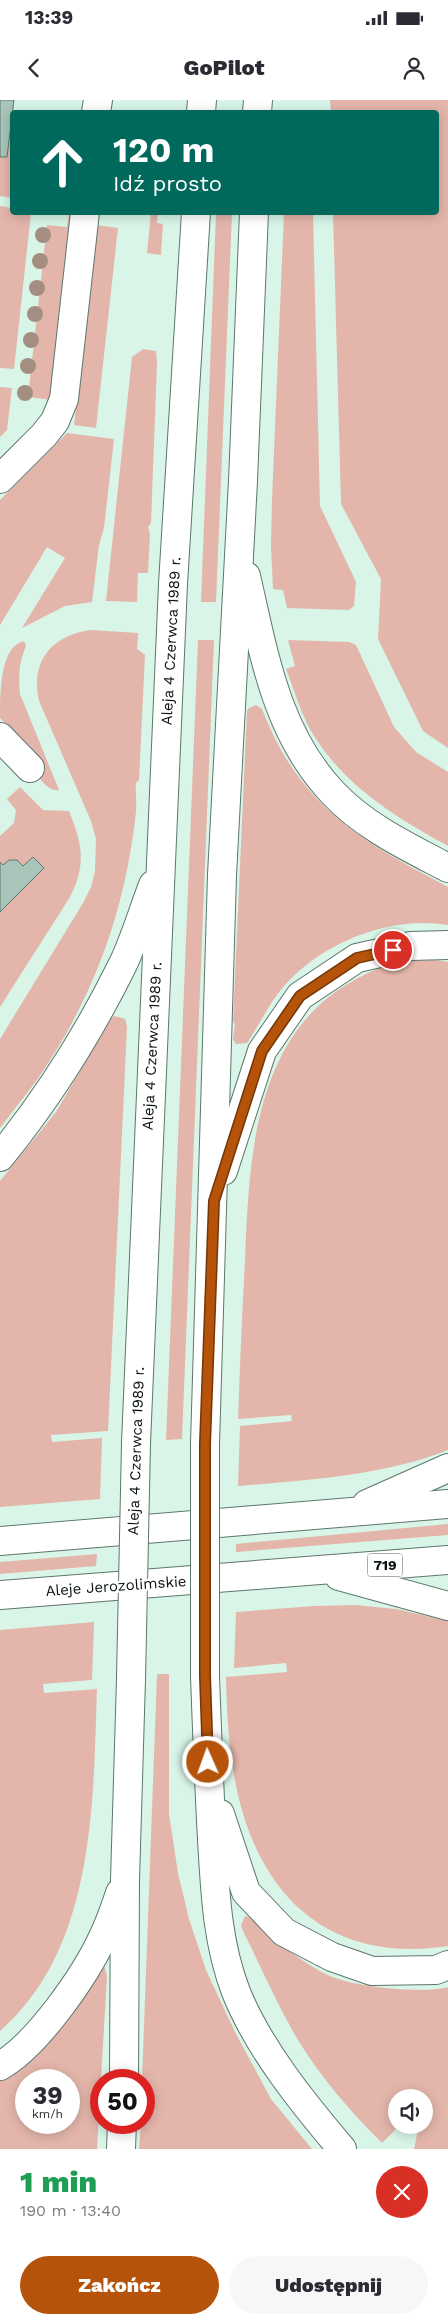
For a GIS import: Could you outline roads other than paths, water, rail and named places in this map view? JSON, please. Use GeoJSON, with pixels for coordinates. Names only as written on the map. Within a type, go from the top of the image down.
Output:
{"type":"FeatureCollection","features":[{"type":"Feature","properties":{"kind":"main road"},"geometry":{"type":"LineString","coordinates":[[0,479],[44,435],[55,420],[64,399],[85,215]]}},
{"type":"Feature","properties":{"kind":"main road","name":"Aleja 4 Czerwca 1989 r."},"geometry":{"type":"LineString","coordinates":[[124,2069],[126,1880],[136,1443],[173,584],[196,215]]}},
{"type":"Feature","properties":{"kind":"main road"},"geometry":{"type":"LineString","coordinates":[[254,215],[243,481],[222,875],[214,1201],[205,1444],[205,1676],[209,1780],[220,1939],[236,1993],[270,2057],[311,2112],[342,2149]]}},
{"type":"Feature","properties":{"kind":"main road"},"geometry":{"type":"LineString","coordinates":[[239,543],[274,692],[288,726],[308,760],[334,793],[363,819],[392,838],[448,868]]}},
{"type":"Feature","properties":{"kind":"main road"},"geometry":{"type":"LineString","coordinates":[[0,737],[30,768]]}},
{"type":"Feature","properties":{"kind":"main road"},"geometry":{"type":"LineString","coordinates":[[0,1157],[64,1071],[99,1009],[124,962],[162,860]]}},
{"type":"Feature","properties":{"kind":"main road"},"geometry":{"type":"LineString","coordinates":[[214,1201],[262,1051],[300,996],[357,958],[411,946],[448,945]]}},
{"type":"Feature","properties":{"kind":"main road"},"geometry":{"type":"LineString","coordinates":[[347,1512],[448,1468]]}},
{"type":"Feature","properties":{"kind":"main road"},"geometry":{"type":"LineString","coordinates":[[0,1541],[448,1504]]}},
{"type":"Feature","properties":{"kind":"main road","name":"719"},"geometry":{"type":"LineString","coordinates":[[321,1571],[448,1560]]}},
{"type":"Feature","properties":{"kind":"main road"},"geometry":{"type":"LineString","coordinates":[[321,1571],[448,1606]]}},
{"type":"Feature","properties":{"kind":"main road","name":"Aleje Jerozolimskie"},"geometry":{"type":"LineString","coordinates":[[0,1595],[321,1571]]}},
{"type":"Feature","properties":{"kind":"main road"},"geometry":{"type":"LineString","coordinates":[[209,1780],[246,1892],[284,1932],[332,1957],[372,1971],[436,1970],[448,1965]]}},
{"type":"Feature","properties":{"kind":"main road"},"geometry":{"type":"LineString","coordinates":[[0,2066],[10,2060],[40,2030],[76,1982],[103,1937],[126,1880]]}},
{"type":"Feature","properties":{"kind":"main road"},"geometry":{"type":"LineString","coordinates":[[120,2149],[121,2134]]}}]}
